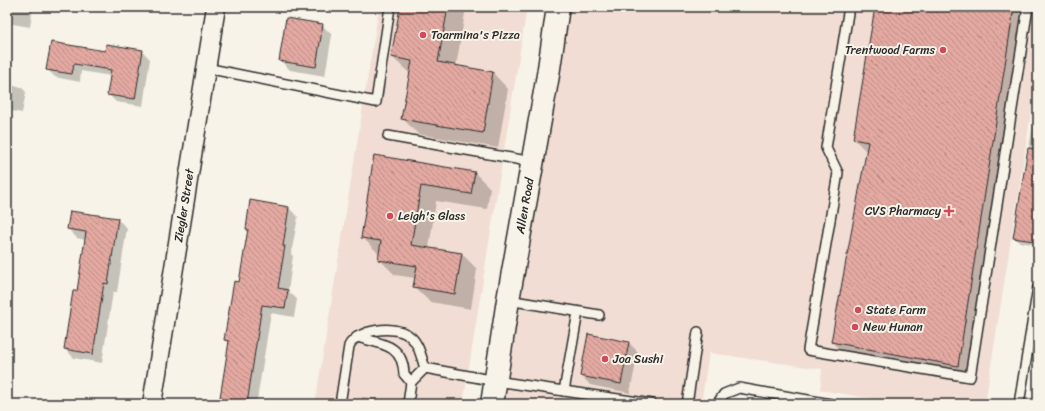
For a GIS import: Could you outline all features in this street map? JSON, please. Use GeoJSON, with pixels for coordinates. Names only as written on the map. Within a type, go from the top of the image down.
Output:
{"type":"FeatureCollection","features":[{"type":"Feature","properties":{"kind":"main road","name":"Allen Road"},"geometry":{"type":"LineString","coordinates":[[492,404],[508,300],[548,75],[558,7]]}},
{"type":"Feature","properties":{"kind":"street","name":"Ziegler Street"},"geometry":{"type":"LineString","coordinates":[[152,404],[216,7]]}},
{"type":"Feature","properties":{"kind":"lane"},"geometry":{"type":"LineString","coordinates":[[206,68],[376,102],[390,7]]}},
{"type":"Feature","properties":{"kind":"lane"},"geometry":{"type":"LineString","coordinates":[[849,7],[826,148],[838,172],[808,350],[970,377],[1028,7]]}},
{"type":"Feature","properties":{"kind":"lane"},"geometry":{"type":"LineString","coordinates":[[388,136],[533,162]]}},
{"type":"Feature","properties":{"kind":"lane"},"geometry":{"type":"LineString","coordinates":[[1019,404],[1038,287]]}},
{"type":"Feature","properties":{"kind":"lane"},"geometry":{"type":"LineString","coordinates":[[508,300],[599,315]]}},
{"type":"Feature","properties":{"kind":"lane"},"geometry":{"type":"LineString","coordinates":[[564,391],[578,312]]}},
{"type":"Feature","properties":{"kind":"lane"},"geometry":{"type":"LineString","coordinates":[[340,404],[349,346],[357,337],[379,330],[398,331],[408,335],[416,342],[426,368]]}},
{"type":"Feature","properties":{"kind":"lane"},"geometry":{"type":"LineString","coordinates":[[688,404],[698,332]]}},
{"type":"Feature","properties":{"kind":"lane"},"geometry":{"type":"LineString","coordinates":[[357,337],[395,350],[401,357],[404,374],[411,382]]}},
{"type":"Feature","properties":{"kind":"lane"},"geometry":{"type":"LineString","coordinates":[[426,368],[496,381],[652,404]]}},
{"type":"Feature","properties":{"kind":"lane"},"geometry":{"type":"LineString","coordinates":[[408,404],[411,382],[426,368]]}},
{"type":"Feature","properties":{"kind":"lane"},"geometry":{"type":"LineString","coordinates":[[717,404],[724,394],[739,388],[831,404]]}},
{"type":"Feature","properties":{"kind":"shaded area"},"geometry":{"type":"Polygon","coordinates":[[[379,7],[527,7],[463,404],[315,404],[379,7]]]}},
{"type":"Feature","properties":{"kind":"shaded area"},"geometry":{"type":"Polygon","coordinates":[[[558,7],[1038,7],[1038,69],[985,404],[905,404],[820,390],[822,369],[709,353],[701,404],[493,404],[558,7]]]}},
{"type":"Feature","properties":{"kind":"building"},"geometry":{"type":"Polygon","coordinates":[[[400,7],[448,7],[438,62],[493,72],[483,133],[401,119],[412,61],[391,57],[400,7]]]}},
{"type":"Feature","properties":{"kind":"building"},"geometry":{"type":"Polygon","coordinates":[[[875,7],[1014,7],[958,366],[831,342],[868,142],[853,139],[875,7]]]}},
{"type":"Feature","properties":{"kind":"building"},"geometry":{"type":"Polygon","coordinates":[[[286,18],[323,24],[316,67],[279,61],[286,18]]]}},
{"type":"Feature","properties":{"kind":"building"},"geometry":{"type":"Polygon","coordinates":[[[51,42],[105,51],[106,44],[143,50],[135,99],[107,95],[111,70],[74,64],[72,74],[46,70],[51,42]]]}},
{"type":"Feature","properties":{"kind":"building"},"geometry":{"type":"Polygon","coordinates":[[[1028,148],[1038,149],[1038,220],[1034,241],[1013,238],[1028,148]]]}},
{"type":"Feature","properties":{"kind":"building","name":"Leigh's Glass"},"geometry":{"type":"Polygon","coordinates":[[[374,155],[475,172],[471,194],[421,186],[411,245],[462,253],[455,294],[413,287],[417,266],[378,260],[381,241],[361,238],[374,155]]]}},
{"type":"Feature","properties":{"kind":"building"},"geometry":{"type":"Polygon","coordinates":[[[250,200],[289,207],[283,246],[285,246],[278,288],[288,290],[285,308],[262,305],[247,404],[219,404],[229,341],[224,340],[234,281],[239,282],[248,229],[246,229],[250,200]]]}},
{"type":"Feature","properties":{"kind":"building"},"geometry":{"type":"Polygon","coordinates":[[[70,211],[118,218],[108,284],[104,283],[93,354],[64,349],[73,291],[77,291],[86,232],[67,229],[70,211]]]}},
{"type":"Feature","properties":{"kind":"building","name":"Joa Sushi"},"geometry":{"type":"Polygon","coordinates":[[[588,334],[629,342],[621,384],[580,376],[588,334]]]}},
{"type":"Feature","properties":{"kind":"place","name":"Toarmina's Pizza"},"geometry":{"type":"Point","coordinates":[423,35]}},
{"type":"Feature","properties":{"kind":"place","name":"Trentwood Farms"},"geometry":{"type":"Point","coordinates":[943,50]}},
{"type":"Feature","properties":{"kind":"place","name":"CVS Pharmacy"},"geometry":{"type":"Point","coordinates":[949,211]}},
{"type":"Feature","properties":{"kind":"place","name":"Leigh's Glass"},"geometry":{"type":"Point","coordinates":[390,216]}},
{"type":"Feature","properties":{"kind":"place","name":"State Farm"},"geometry":{"type":"Point","coordinates":[858,310]}},
{"type":"Feature","properties":{"kind":"place","name":"New Hunan"},"geometry":{"type":"Point","coordinates":[855,327]}},
{"type":"Feature","properties":{"kind":"place","name":"Joa Sushi"},"geometry":{"type":"Point","coordinates":[605,359]}}]}
